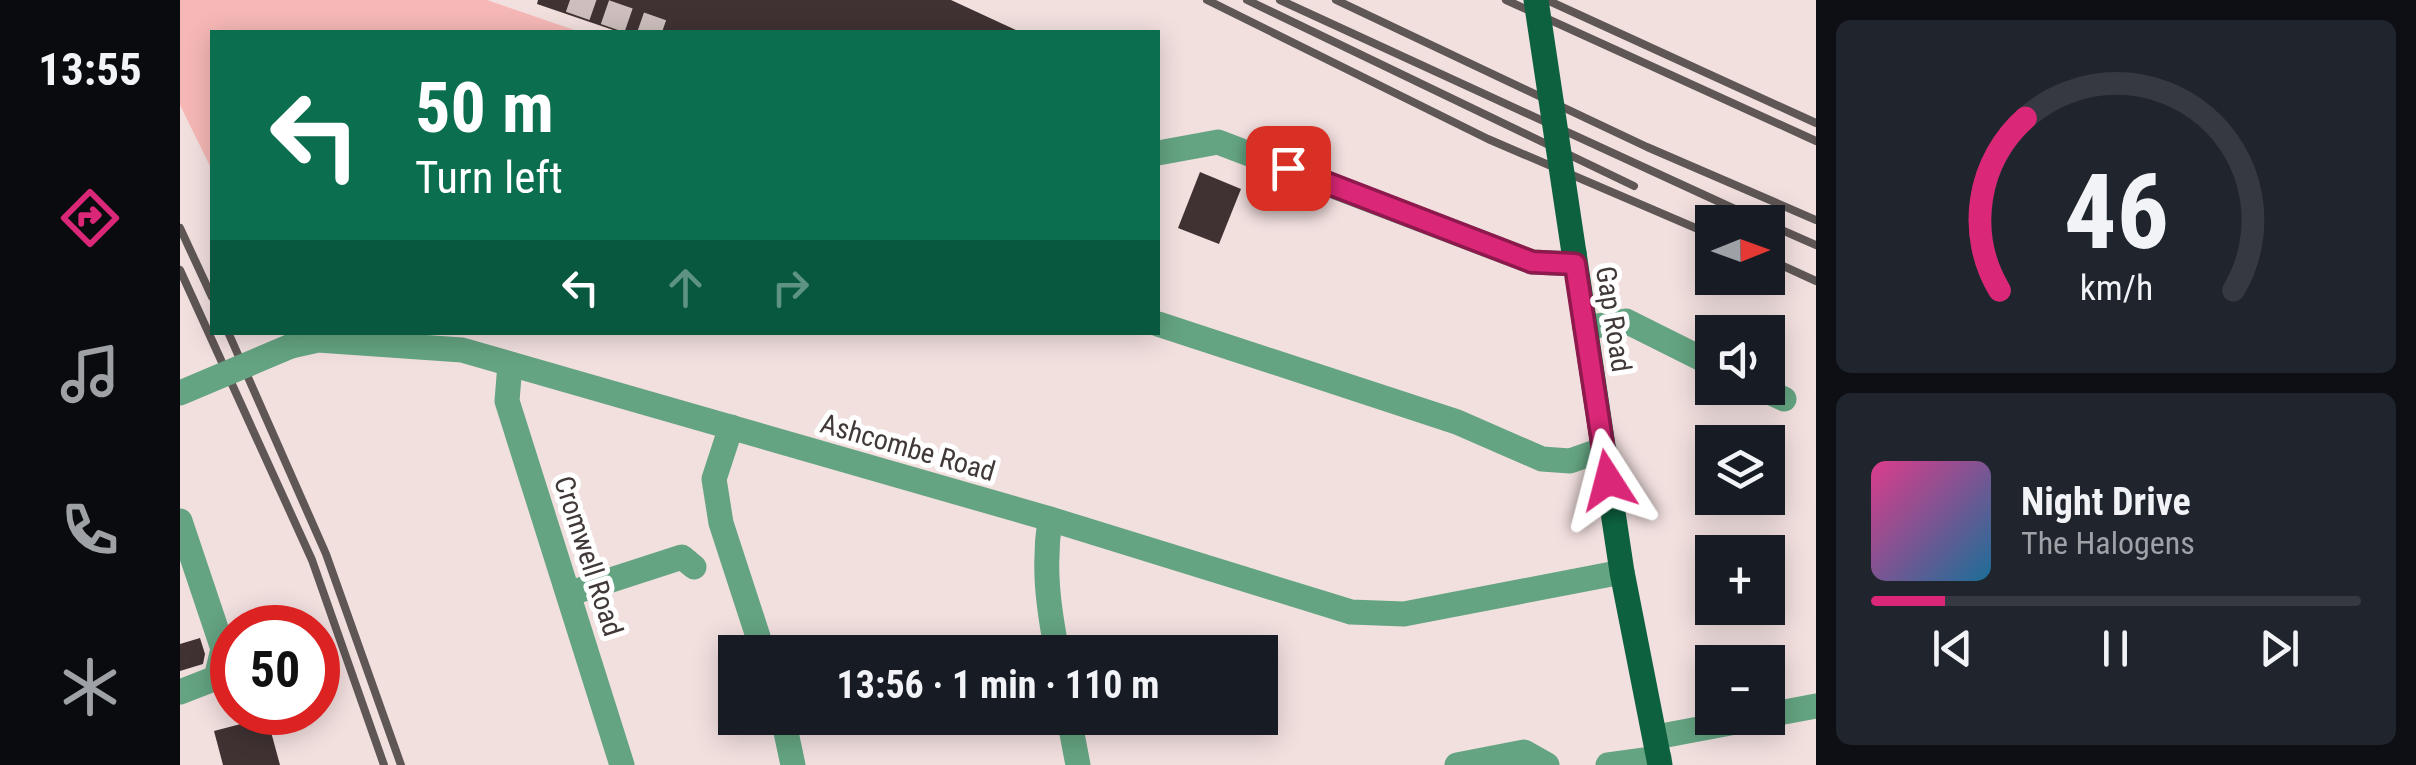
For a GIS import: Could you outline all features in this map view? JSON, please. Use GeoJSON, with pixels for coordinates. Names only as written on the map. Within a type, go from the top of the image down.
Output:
{"type":"FeatureCollection","features":[{"type":"Feature","properties":{"kind":"main road","name":"Gap Road"},"geometry":{"type":"LineString","coordinates":[[1536,0],[1622,572],[1658,754]]}},
{"type":"Feature","properties":{"kind":"street"},"geometry":{"type":"LineString","coordinates":[[1160,153],[1218,142],[1532,262],[1575,259]]}},
{"type":"Feature","properties":{"kind":"street"},"geometry":{"type":"LineString","coordinates":[[1585,328],[1626,321],[1695,356]]}},
{"type":"Feature","properties":{"kind":"street"},"geometry":{"type":"LineString","coordinates":[[1160,325],[1457,422],[1542,459],[1570,461],[1604,449]]}},
{"type":"Feature","properties":{"kind":"street","name":"Ashcombe Road"},"geometry":{"type":"LineString","coordinates":[[180,393],[291,346],[318,340],[419,344],[462,350],[731,426],[1351,612],[1404,614],[1622,572]]}},
{"type":"Feature","properties":{"kind":"street","name":"Cromwell Road"},"geometry":{"type":"LineString","coordinates":[[510,364],[507,401],[571,593],[622,765]]}},
{"type":"Feature","properties":{"kind":"street"},"geometry":{"type":"LineString","coordinates":[[731,426],[714,478],[722,523],[757,635]]}},
{"type":"Feature","properties":{"kind":"street"},"geometry":{"type":"LineString","coordinates":[[1050,520],[1043,558],[1044,590],[1053,635]]}},
{"type":"Feature","properties":{"kind":"street"},"geometry":{"type":"LineString","coordinates":[[180,521],[223,649],[216,678],[180,692]]}},
{"type":"Feature","properties":{"kind":"street"},"geometry":{"type":"LineString","coordinates":[[571,593],[682,557],[694,567]]}},
{"type":"Feature","properties":{"kind":"street"},"geometry":{"type":"LineString","coordinates":[[1785,712],[1816,706]]}},
{"type":"Feature","properties":{"kind":"street"},"geometry":{"type":"LineString","coordinates":[[787,735],[794,765]]}},
{"type":"Feature","properties":{"kind":"street"},"geometry":{"type":"LineString","coordinates":[[1072,735],[1078,765]]}},
{"type":"Feature","properties":{"kind":"street"},"geometry":{"type":"LineString","coordinates":[[1608,765],[1658,754],[1710,735]]}},
{"type":"Feature","properties":{"kind":"street"},"geometry":{"type":"LineString","coordinates":[[1457,765],[1524,752],[1548,765]]}},
{"type":"Feature","properties":{"kind":"shaded area"},"geometry":{"type":"Polygon","coordinates":[[[180,0],[487,0],[574,30],[210,30],[210,166],[180,105],[180,0]]]}},
{"type":"Feature","properties":{"kind":"building"},"geometry":{"type":"Polygon","coordinates":[[[538,0],[951,0],[1016,30],[613,30],[537,4],[538,0]]]}},
{"type":"Feature","properties":{"kind":"building"},"geometry":{"type":"Polygon","coordinates":[[[1200,172],[1241,189],[1219,244],[1178,228],[1200,172]]]}},
{"type":"Feature","properties":{"kind":"building"},"geometry":{"type":"Polygon","coordinates":[[[200,638],[205,654],[203,664],[180,671],[180,644],[200,638]]]}},
{"type":"Feature","properties":{"kind":"building"},"geometry":{"type":"Polygon","coordinates":[[[215,735],[272,735],[280,765],[223,765],[215,735]]]}},
{"type":"Feature","properties":{"kind":"tunnel"},"geometry":{"type":"LineString","coordinates":[[570,0],[656,30]]}},
{"type":"Feature","properties":{"kind":"railway"},"geometry":{"type":"LineString","coordinates":[[1207,0],[1488,139],[1695,228]]}},
{"type":"Feature","properties":{"kind":"railway"},"geometry":{"type":"LineString","coordinates":[[1247,0],[1634,186]]}},
{"type":"Feature","properties":{"kind":"railway"},"geometry":{"type":"LineString","coordinates":[[1280,0],[1726,205]]}},
{"type":"Feature","properties":{"kind":"railway"},"geometry":{"type":"LineString","coordinates":[[1336,0],[1647,147],[1816,220]]}},
{"type":"Feature","properties":{"kind":"railway"},"geometry":{"type":"LineString","coordinates":[[1506,0],[1816,141]]}},
{"type":"Feature","properties":{"kind":"railway"},"geometry":{"type":"LineString","coordinates":[[1547,0],[1816,123]]}},
{"type":"Feature","properties":{"kind":"railway"},"geometry":{"type":"LineString","coordinates":[[180,228],[210,293]]}},
{"type":"Feature","properties":{"kind":"railway"},"geometry":{"type":"LineString","coordinates":[[1785,231],[1816,245]]}},
{"type":"Feature","properties":{"kind":"railway"},"geometry":{"type":"LineString","coordinates":[[1785,267],[1816,281]]}},
{"type":"Feature","properties":{"kind":"railway"},"geometry":{"type":"LineString","coordinates":[[180,270],[312,560],[384,765]]}},
{"type":"Feature","properties":{"kind":"railway"},"geometry":{"type":"LineString","coordinates":[[229,335],[326,554],[401,765]]}},
{"type":"Feature","properties":{"kind":"route"},"geometry":{"type":"LineString","coordinates":[[1288,168],[1532,262],[1575,264],[1608,480]]}}]}
